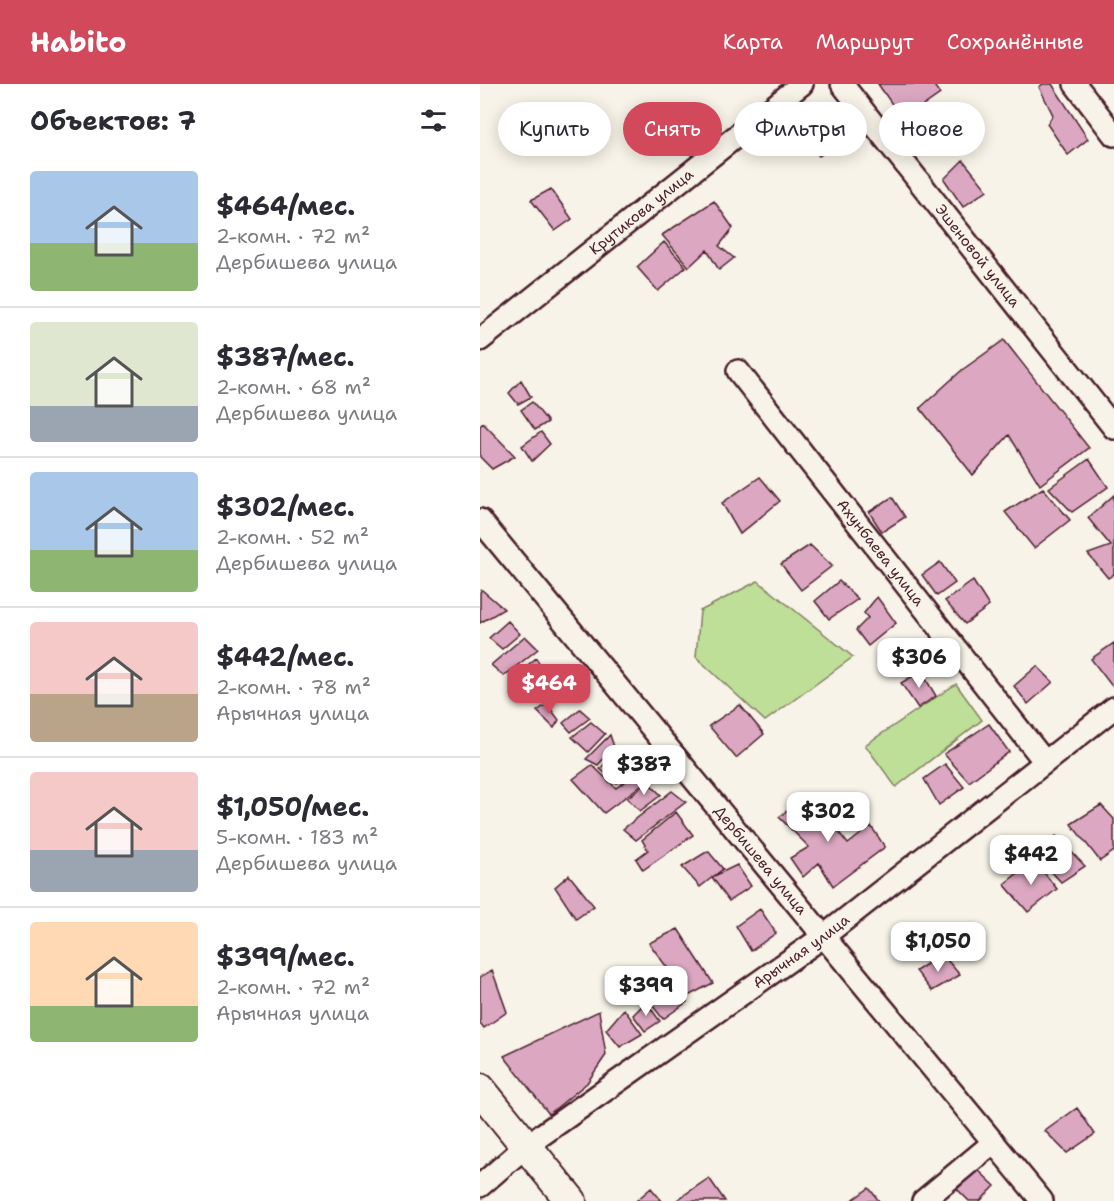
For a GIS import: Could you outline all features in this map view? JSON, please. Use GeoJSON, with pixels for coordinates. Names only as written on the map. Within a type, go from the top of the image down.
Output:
{"type":"FeatureCollection","features":[{"type":"Feature","properties":{"kind":"street","name":"Крутикова улица"},"geometry":{"type":"LineString","coordinates":[[480,340],[802,84]]}},
{"type":"Feature","properties":{"kind":"street","name":"Эшеновой улица"},"geometry":{"type":"LineString","coordinates":[[842,84],[1114,428]]}},
{"type":"Feature","properties":{"kind":"street"},"geometry":{"type":"LineString","coordinates":[[1075,84],[1114,135]]}},
{"type":"Feature","properties":{"kind":"street","name":"Ахунбаева улица"},"geometry":{"type":"LineString","coordinates":[[738,371],[1045,762]]}},
{"type":"Feature","properties":{"kind":"street","name":"Дербишева улица"},"geometry":{"type":"LineString","coordinates":[[480,520],[1042,1201]]}},
{"type":"Feature","properties":{"kind":"street","name":"Арычная улица"},"geometry":{"type":"LineString","coordinates":[[480,1186],[526,1146],[824,936],[1114,708]]}},
{"type":"Feature","properties":{"kind":"street"},"geometry":{"type":"LineString","coordinates":[[480,1089],[571,1201]]}},
{"type":"Feature","properties":{"kind":"street"},"geometry":{"type":"LineString","coordinates":[[923,1201],[994,1142]]}},
{"type":"Feature","properties":{"kind":"green space"},"geometry":{"type":"Polygon","coordinates":[[[758,581],[853,657],[765,721],[696,657],[700,611],[758,581]]]}},
{"type":"Feature","properties":{"kind":"green space"},"geometry":{"type":"Polygon","coordinates":[[[956,684],[982,720],[896,787],[865,745],[956,684]]]}},
{"type":"Feature","properties":{"kind":"building"},"geometry":{"type":"Polygon","coordinates":[[[878,84],[933,84],[940,94],[929,102],[890,102],[878,84]]]}},
{"type":"Feature","properties":{"kind":"building"},"geometry":{"type":"Polygon","coordinates":[[[1043,84],[1052,84],[1088,139],[1068,155],[1047,124],[1053,115],[1039,87],[1043,84]]]}},
{"type":"Feature","properties":{"kind":"building"},"geometry":{"type":"Polygon","coordinates":[[[963,160],[987,190],[963,207],[944,179],[963,160]]]}},
{"type":"Feature","properties":{"kind":"building"},"geometry":{"type":"Polygon","coordinates":[[[551,189],[572,219],[555,231],[531,200],[551,189]]]}},
{"type":"Feature","properties":{"kind":"building"},"geometry":{"type":"Polygon","coordinates":[[[714,201],[733,228],[719,246],[734,258],[719,270],[707,250],[689,267],[662,235],[714,201]]]}},
{"type":"Feature","properties":{"kind":"building"},"geometry":{"type":"Polygon","coordinates":[[[664,242],[686,267],[658,291],[637,267],[664,242]]]}},
{"type":"Feature","properties":{"kind":"building"},"geometry":{"type":"Polygon","coordinates":[[[1004,340],[1089,448],[1040,485],[1009,435],[973,475],[920,408],[962,370],[1004,340]]]}},
{"type":"Feature","properties":{"kind":"building"},"geometry":{"type":"Polygon","coordinates":[[[521,380],[531,397],[518,404],[509,393],[521,380]]]}},
{"type":"Feature","properties":{"kind":"building"},"geometry":{"type":"Polygon","coordinates":[[[532,402],[548,422],[535,430],[521,410],[532,402]]]}},
{"type":"Feature","properties":{"kind":"building"},"geometry":{"type":"Polygon","coordinates":[[[483,423],[515,456],[492,469],[480,457],[480,426],[483,423]]]}},
{"type":"Feature","properties":{"kind":"building"},"geometry":{"type":"Polygon","coordinates":[[[541,432],[550,444],[532,461],[522,446],[541,432]]]}},
{"type":"Feature","properties":{"kind":"building"},"geometry":{"type":"Polygon","coordinates":[[[1089,459],[1108,487],[1072,512],[1049,488],[1089,459]]]}},
{"type":"Feature","properties":{"kind":"building"},"geometry":{"type":"Polygon","coordinates":[[[760,477],[780,501],[740,534],[722,503],[760,477]]]}},
{"type":"Feature","properties":{"kind":"building"},"geometry":{"type":"Polygon","coordinates":[[[1043,488],[1070,520],[1034,548],[1005,512],[1043,488]]]}},
{"type":"Feature","properties":{"kind":"building"},"geometry":{"type":"Polygon","coordinates":[[[1114,495],[1114,574],[1108,578],[1088,554],[1111,546],[1088,518],[1114,495]]]}},
{"type":"Feature","properties":{"kind":"building"},"geometry":{"type":"Polygon","coordinates":[[[892,497],[905,517],[882,532],[869,512],[892,497]]]}},
{"type":"Feature","properties":{"kind":"building"},"geometry":{"type":"Polygon","coordinates":[[[810,545],[832,566],[801,590],[781,564],[810,545]]]}},
{"type":"Feature","properties":{"kind":"building"},"geometry":{"type":"Polygon","coordinates":[[[940,562],[955,583],[937,596],[922,575],[940,562]]]}},
{"type":"Feature","properties":{"kind":"building"},"geometry":{"type":"Polygon","coordinates":[[[839,581],[858,599],[829,619],[815,601],[839,581]]]}},
{"type":"Feature","properties":{"kind":"building"},"geometry":{"type":"Polygon","coordinates":[[[973,581],[989,606],[965,624],[945,601],[973,581]]]}},
{"type":"Feature","properties":{"kind":"building"},"geometry":{"type":"Polygon","coordinates":[[[482,590],[504,609],[480,623],[480,592],[482,590]]]}},
{"type":"Feature","properties":{"kind":"building"},"geometry":{"type":"Polygon","coordinates":[[[877,597],[896,623],[868,646],[856,630],[868,618],[864,613],[877,597]]]}},
{"type":"Feature","properties":{"kind":"building"},"geometry":{"type":"Polygon","coordinates":[[[508,621],[520,634],[502,649],[489,638],[508,621]]]}},
{"type":"Feature","properties":{"kind":"building"},"geometry":{"type":"Polygon","coordinates":[[[525,636],[538,649],[504,676],[491,665],[525,636]]]}},
{"type":"Feature","properties":{"kind":"building"},"geometry":{"type":"Polygon","coordinates":[[[1114,643],[1114,683],[1111,685],[1091,659],[1114,643]]]}},
{"type":"Feature","properties":{"kind":"building"},"geometry":{"type":"Polygon","coordinates":[[[536,658],[549,678],[530,692],[516,675],[536,658]]]}},
{"type":"Feature","properties":{"kind":"building"},"geometry":{"type":"Polygon","coordinates":[[[1037,666],[1053,682],[1028,704],[1014,686],[1037,666]]]}},
{"type":"Feature","properties":{"kind":"building"},"geometry":{"type":"Polygon","coordinates":[[[921,671],[936,696],[918,708],[901,683],[921,671]]]}},
{"type":"Feature","properties":{"kind":"building"},"geometry":{"type":"Polygon","coordinates":[[[547,704],[559,720],[554,728],[537,711],[547,704]]]}},
{"type":"Feature","properties":{"kind":"building"},"geometry":{"type":"Polygon","coordinates":[[[740,705],[764,734],[736,758],[709,726],[740,705]]]}},
{"type":"Feature","properties":{"kind":"building"},"geometry":{"type":"Polygon","coordinates":[[[580,709],[590,718],[571,732],[563,723],[580,709]]]}},
{"type":"Feature","properties":{"kind":"building"},"geometry":{"type":"Polygon","coordinates":[[[591,722],[605,734],[588,752],[572,737],[591,722]]]}},
{"type":"Feature","properties":{"kind":"building"},"geometry":{"type":"Polygon","coordinates":[[[989,724],[1009,752],[969,782],[944,754],[989,724]]]}},
{"type":"Feature","properties":{"kind":"building"},"geometry":{"type":"Polygon","coordinates":[[[610,735],[614,747],[598,765],[586,759],[610,735]]]}},
{"type":"Feature","properties":{"kind":"building"},"geometry":{"type":"Polygon","coordinates":[[[620,748],[639,764],[617,783],[600,769],[620,748]]]}},
{"type":"Feature","properties":{"kind":"building"},"geometry":{"type":"Polygon","coordinates":[[[945,764],[964,787],[939,805],[924,779],[945,764]]]}},
{"type":"Feature","properties":{"kind":"building"},"geometry":{"type":"Polygon","coordinates":[[[592,765],[616,788],[644,768],[653,776],[604,813],[573,779],[592,765]]]}},
{"type":"Feature","properties":{"kind":"building"},"geometry":{"type":"Polygon","coordinates":[[[648,782],[661,795],[640,811],[627,798],[648,782]]]}},
{"type":"Feature","properties":{"kind":"building"},"geometry":{"type":"Polygon","coordinates":[[[672,791],[686,802],[636,840],[623,829],[672,791]]]}},
{"type":"Feature","properties":{"kind":"building"},"geometry":{"type":"Polygon","coordinates":[[[809,794],[848,844],[871,826],[885,847],[833,886],[819,863],[803,877],[790,858],[809,847],[779,817],[809,794]]]}},
{"type":"Feature","properties":{"kind":"building"},"geometry":{"type":"Polygon","coordinates":[[[1101,805],[1114,819],[1114,851],[1100,861],[1071,824],[1101,805]]]}},
{"type":"Feature","properties":{"kind":"building"},"geometry":{"type":"Polygon","coordinates":[[[676,812],[693,835],[643,870],[636,859],[648,850],[642,840],[676,812]]]}},
{"type":"Feature","properties":{"kind":"building"},"geometry":{"type":"Polygon","coordinates":[[[1056,836],[1085,866],[1061,882],[1035,854],[1056,836]]]}},
{"type":"Feature","properties":{"kind":"building"},"geometry":{"type":"Polygon","coordinates":[[[708,851],[723,869],[700,887],[682,867],[708,851]]]}},
{"type":"Feature","properties":{"kind":"building"},"geometry":{"type":"Polygon","coordinates":[[[1034,860],[1057,889],[1028,912],[1004,884],[1034,860]]]}},
{"type":"Feature","properties":{"kind":"building"},"geometry":{"type":"Polygon","coordinates":[[[737,865],[751,886],[729,901],[712,877],[737,865]]]}},
{"type":"Feature","properties":{"kind":"building"},"geometry":{"type":"Polygon","coordinates":[[[569,875],[594,906],[576,919],[555,887],[569,875]]]}},
{"type":"Feature","properties":{"kind":"building"},"geometry":{"type":"Polygon","coordinates":[[[760,909],[776,933],[751,951],[736,926],[760,909]]]}},
{"type":"Feature","properties":{"kind":"building"},"geometry":{"type":"Polygon","coordinates":[[[678,929],[713,983],[688,996],[649,943],[678,929]]]}},
{"type":"Feature","properties":{"kind":"building"},"geometry":{"type":"Polygon","coordinates":[[[942,954],[960,975],[932,991],[916,971],[942,954]]]}},
{"type":"Feature","properties":{"kind":"building"},"geometry":{"type":"Polygon","coordinates":[[[492,970],[507,1012],[484,1028],[480,1023],[480,977],[492,970]]]}},
{"type":"Feature","properties":{"kind":"building"},"geometry":{"type":"Polygon","coordinates":[[[663,982],[687,1002],[663,1019],[649,1001],[663,982]]]}},
{"type":"Feature","properties":{"kind":"building"},"geometry":{"type":"Polygon","coordinates":[[[646,1002],[660,1021],[645,1031],[633,1015],[646,1002]]]}},
{"type":"Feature","properties":{"kind":"building"},"geometry":{"type":"Polygon","coordinates":[[[624,1009],[642,1034],[620,1047],[606,1030],[624,1009]]]}},
{"type":"Feature","properties":{"kind":"building"},"geometry":{"type":"Polygon","coordinates":[[[599,1011],[606,1055],[587,1083],[549,1114],[504,1056],[599,1011]]]}},
{"type":"Feature","properties":{"kind":"building"},"geometry":{"type":"Polygon","coordinates":[[[1077,1108],[1095,1134],[1067,1153],[1045,1131],[1077,1108]]]}},
{"type":"Feature","properties":{"kind":"building"},"geometry":{"type":"Polygon","coordinates":[[[977,1169],[995,1186],[980,1201],[969,1201],[957,1189],[977,1169]]]}},
{"type":"Feature","properties":{"kind":"building"},"geometry":{"type":"Polygon","coordinates":[[[709,1178],[725,1201],[677,1201],[677,1200],[709,1178]]]}},
{"type":"Feature","properties":{"kind":"building"},"geometry":{"type":"Polygon","coordinates":[[[651,1188],[662,1201],[636,1201],[651,1188]]]}},
{"type":"Feature","properties":{"kind":"building"},"geometry":{"type":"Polygon","coordinates":[[[869,1188],[879,1201],[851,1201],[869,1188]]]}}]}
